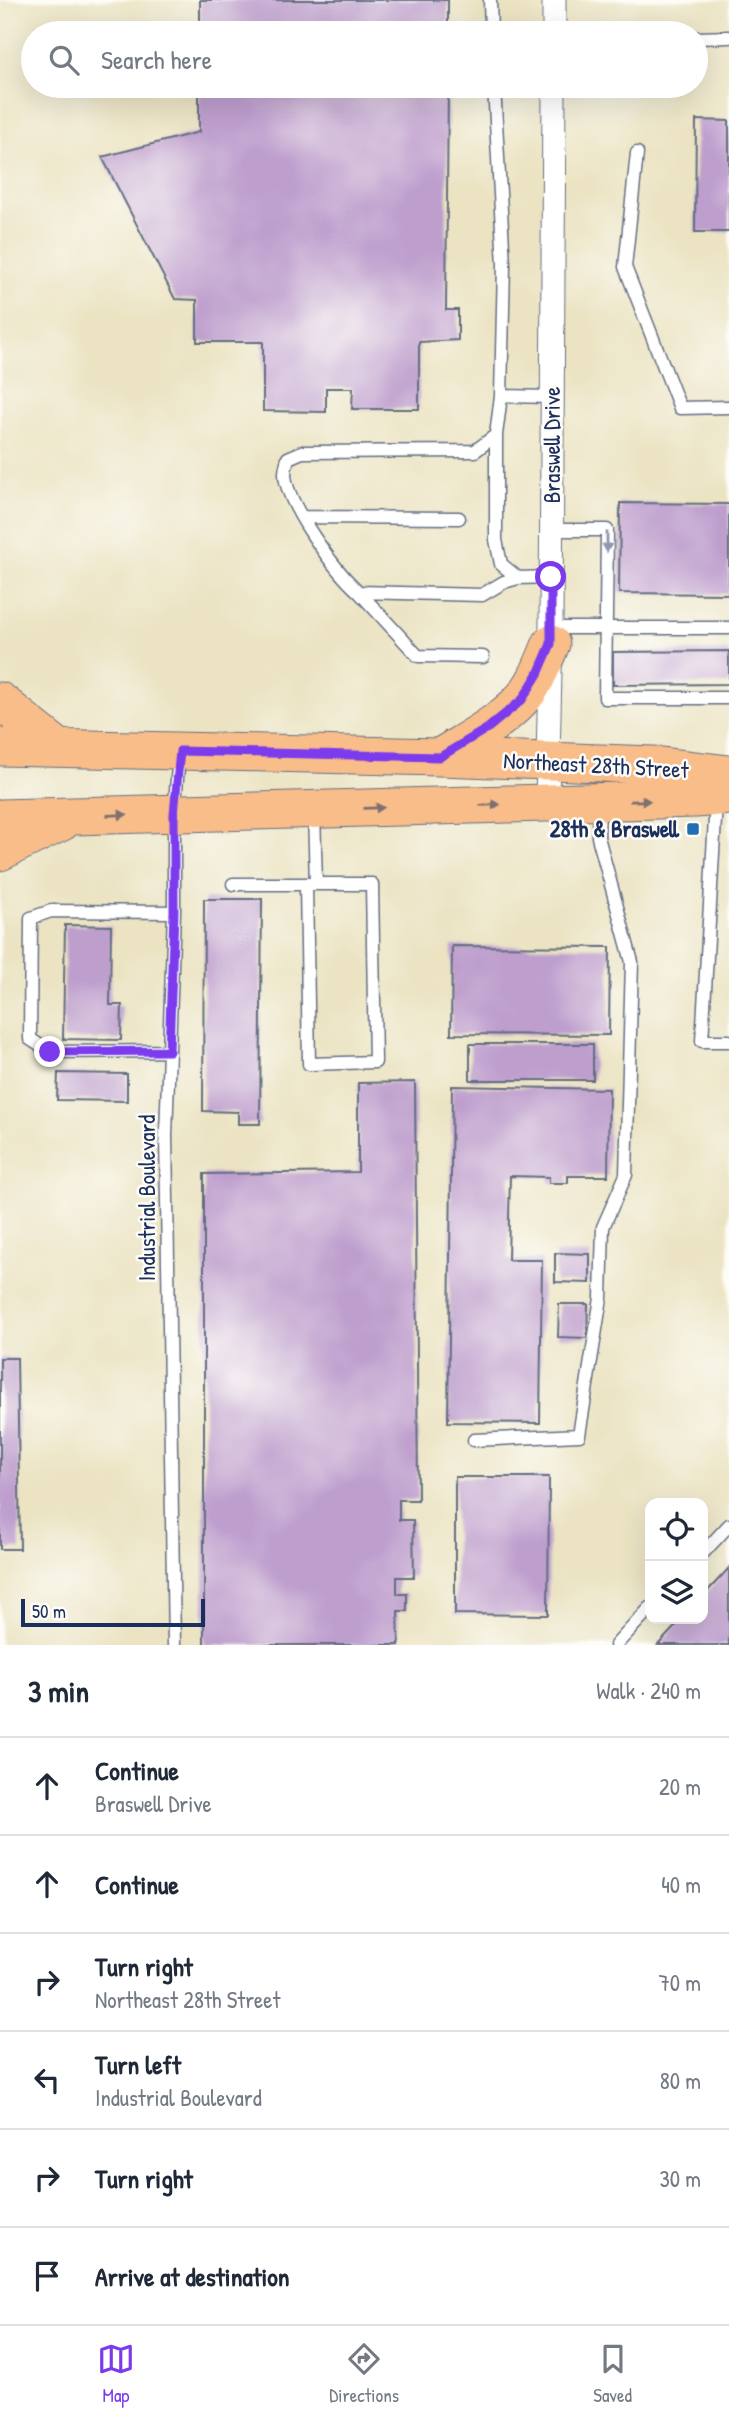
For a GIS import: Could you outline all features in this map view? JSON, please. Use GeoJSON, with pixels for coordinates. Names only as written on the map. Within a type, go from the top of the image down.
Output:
{"type":"FeatureCollection","features":[{"type":"Feature","properties":{"kind":"main road"},"geometry":{"type":"LineString","coordinates":[[440,757],[488,728],[522,700],[538,674],[551,636]]}},
{"type":"Feature","properties":{"kind":"main road"},"geometry":{"type":"LineString","coordinates":[[0,701],[59,748]]}},
{"type":"Feature","properties":{"kind":"main road","name":"Northeast 28th Street"},"geometry":{"type":"LineString","coordinates":[[0,747],[440,757],[654,765],[725,789]]}},
{"type":"Feature","properties":{"kind":"main road","name":"Northeast 28th Street"},"geometry":{"type":"LineString","coordinates":[[0,818],[600,802],[725,789]]}},
{"type":"Feature","properties":{"kind":"main road"},"geometry":{"type":"LineString","coordinates":[[0,852],[75,817]]}},
{"type":"Feature","properties":{"kind":"street"},"geometry":{"type":"LineString","coordinates":[[554,0],[554,21]]}},
{"type":"Feature","properties":{"kind":"street","name":"Braswell Drive"},"geometry":{"type":"LineString","coordinates":[[547,803],[551,636],[554,98]]}},
{"type":"Feature","properties":{"kind":"lane"},"geometry":{"type":"LineString","coordinates":[[490,0],[491,21]]}},
{"type":"Feature","properties":{"kind":"lane"},"geometry":{"type":"LineString","coordinates":[[708,38],[729,37]]}},
{"type":"Feature","properties":{"kind":"lane"},"geometry":{"type":"LineString","coordinates":[[495,98],[504,265],[501,396],[496,435],[496,540],[500,564],[518,578]]}},
{"type":"Feature","properties":{"kind":"lane"},"geometry":{"type":"LineString","coordinates":[[637,153],[625,267],[680,408],[729,407]]}},
{"type":"Feature","properties":{"kind":"lane"},"geometry":{"type":"LineString","coordinates":[[501,396],[552,397]]}},
{"type":"Feature","properties":{"kind":"lane"},"geometry":{"type":"LineString","coordinates":[[483,657],[418,656],[324,553],[288,488],[285,472],[288,458],[302,452],[475,451],[496,435]]}},
{"type":"Feature","properties":{"kind":"lane"},"geometry":{"type":"LineString","coordinates":[[303,517],[459,518]]}},
{"type":"Feature","properties":{"kind":"lane"},"geometry":{"type":"LineString","coordinates":[[551,530],[607,530],[605,698],[729,698]]}},
{"type":"Feature","properties":{"kind":"lane"},"geometry":{"type":"LineString","coordinates":[[359,592],[482,595],[504,582],[518,578],[551,577]]}},
{"type":"Feature","properties":{"kind":"lane"},"geometry":{"type":"LineString","coordinates":[[551,636],[606,628],[729,628]]}},
{"type":"Feature","properties":{"kind":"lane","name":"Industrial Boulevard"},"geometry":{"type":"LineString","coordinates":[[174,1645],[166,1135],[174,912],[174,814],[180,751]]}},
{"type":"Feature","properties":{"kind":"lane"},"geometry":{"type":"LineString","coordinates":[[725,789],[702,1041],[729,1041]]}},
{"type":"Feature","properties":{"kind":"lane"},"geometry":{"type":"LineString","coordinates":[[474,1440],[579,1435],[601,1298],[603,1227],[626,1175],[632,962],[597,837],[600,802]]}},
{"type":"Feature","properties":{"kind":"lane"},"geometry":{"type":"LineString","coordinates":[[233,884],[311,884],[372,884],[375,1062],[309,1064],[311,884],[314,810]]}},
{"type":"Feature","properties":{"kind":"lane"},"geometry":{"type":"LineString","coordinates":[[169,1051],[50,1052],[30,1039],[31,918],[51,911],[174,912]]}},
{"type":"Feature","properties":{"kind":"lane"},"geometry":{"type":"LineString","coordinates":[[708,1548],[729,1525]]}},
{"type":"Feature","properties":{"kind":"lane"},"geometry":{"type":"LineString","coordinates":[[616,1645],[645,1613]]}},
{"type":"Feature","properties":{"kind":"building"},"geometry":{"type":"Polygon","coordinates":[[[200,0],[448,0],[448,21],[200,21],[200,0]]]}},
{"type":"Feature","properties":{"kind":"building"},"geometry":{"type":"Polygon","coordinates":[[[199,98],[448,98],[446,310],[458,310],[458,340],[419,342],[419,409],[352,409],[353,388],[326,388],[326,412],[263,411],[263,342],[197,342],[197,300],[175,299],[102,157],[199,132],[199,98]]]}},
{"type":"Feature","properties":{"kind":"building"},"geometry":{"type":"Polygon","coordinates":[[[696,120],[729,121],[729,232],[695,232],[696,120]]]}},
{"type":"Feature","properties":{"kind":"building"},"geometry":{"type":"Polygon","coordinates":[[[620,503],[729,504],[729,594],[619,593],[620,503]]]}},
{"type":"Feature","properties":{"kind":"building"},"geometry":{"type":"Polygon","coordinates":[[[729,651],[729,684],[613,685],[613,652],[729,651]]]}},
{"type":"Feature","properties":{"kind":"building"},"geometry":{"type":"Polygon","coordinates":[[[204,899],[262,899],[260,1124],[238,1124],[238,1112],[203,1111],[204,899]]]}},
{"type":"Feature","properties":{"kind":"building"},"geometry":{"type":"Polygon","coordinates":[[[65,925],[111,926],[110,1005],[122,1005],[121,1040],[63,1039],[65,925]]]}},
{"type":"Feature","properties":{"kind":"building"},"geometry":{"type":"Polygon","coordinates":[[[452,946],[610,947],[609,1035],[451,1034],[452,946]]]}},
{"type":"Feature","properties":{"kind":"building"},"geometry":{"type":"Polygon","coordinates":[[[470,1044],[593,1044],[593,1080],[470,1080],[470,1044]]]}},
{"type":"Feature","properties":{"kind":"building"},"geometry":{"type":"Polygon","coordinates":[[[58,1073],[127,1074],[127,1101],[57,1100],[58,1073]]]}},
{"type":"Feature","properties":{"kind":"building"},"geometry":{"type":"Polygon","coordinates":[[[415,1082],[418,1500],[399,1500],[399,1520],[413,1520],[414,1577],[397,1577],[397,1594],[407,1594],[407,1611],[398,1611],[399,1645],[204,1645],[204,1174],[358,1172],[358,1083],[415,1082]]]}},
{"type":"Feature","properties":{"kind":"building"},"geometry":{"type":"Polygon","coordinates":[[[452,1086],[609,1089],[608,1176],[568,1176],[568,1183],[549,1183],[549,1177],[510,1176],[508,1260],[542,1260],[540,1423],[448,1422],[452,1086]]]}},
{"type":"Feature","properties":{"kind":"building"},"geometry":{"type":"Polygon","coordinates":[[[555,1253],[590,1254],[590,1283],[555,1282],[555,1253]]]}},
{"type":"Feature","properties":{"kind":"building"},"geometry":{"type":"Polygon","coordinates":[[[559,1304],[588,1304],[587,1338],[558,1337],[559,1304]]]}},
{"type":"Feature","properties":{"kind":"building"},"geometry":{"type":"Polygon","coordinates":[[[0,1358],[17,1358],[20,1549],[0,1549],[0,1358]]]}},
{"type":"Feature","properties":{"kind":"building"},"geometry":{"type":"Polygon","coordinates":[[[455,1477],[549,1477],[548,1615],[455,1614],[455,1477]]]}},
{"type":"Feature","properties":{"kind":"building"},"geometry":{"type":"Polygon","coordinates":[[[729,1568],[729,1645],[658,1645],[677,1624],[708,1624],[708,1591],[729,1568]]]}},
{"type":"Feature","properties":{"kind":"place","name":"28th & Braswell"},"geometry":{"type":"Point","coordinates":[693,829]}},
{"type":"Feature","properties":{"kind":"route"},"geometry":{"type":"LineString","coordinates":[[50,1052],[169,1051],[174,814],[180,751],[440,757],[488,728],[522,700],[538,674],[551,644],[551,577]]}}]}
